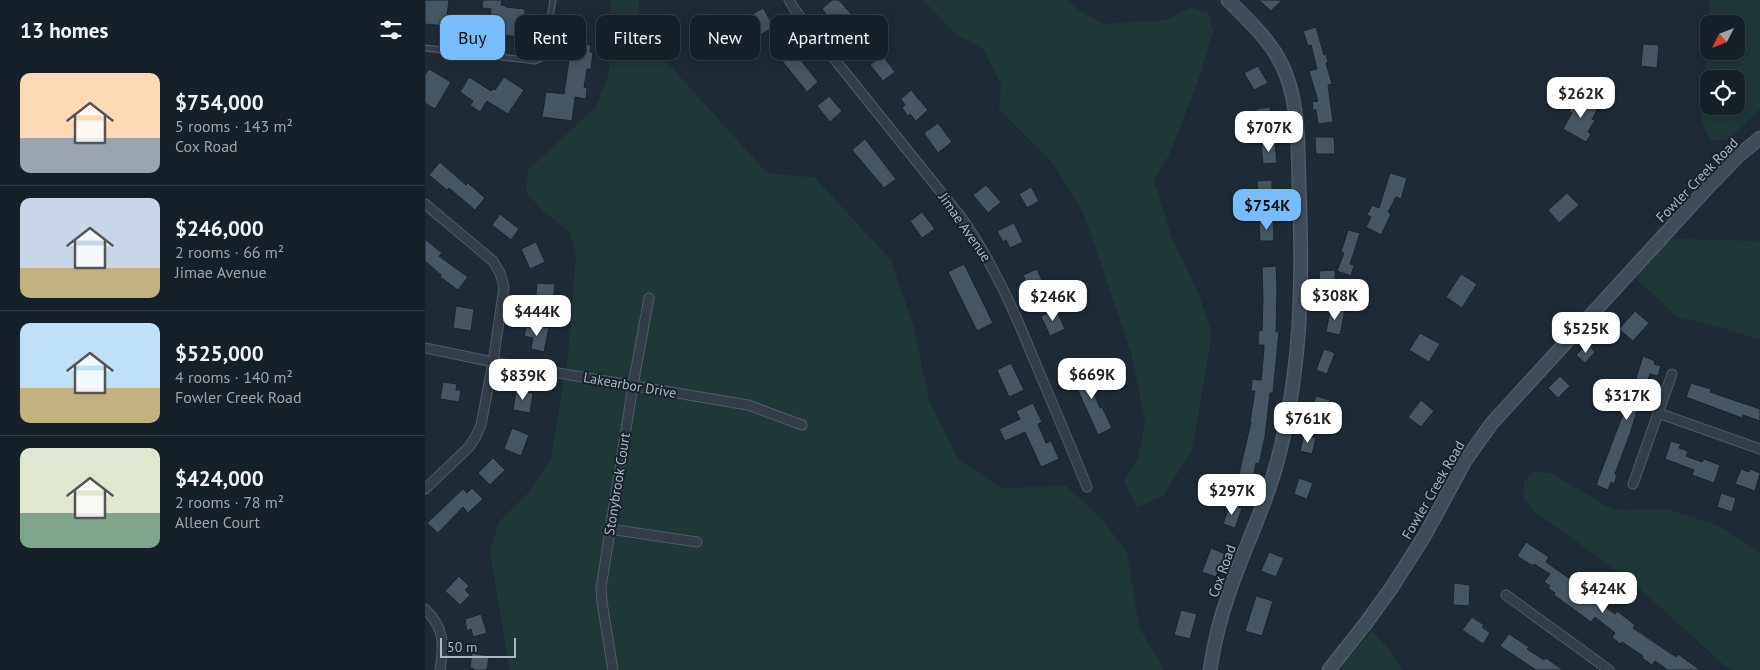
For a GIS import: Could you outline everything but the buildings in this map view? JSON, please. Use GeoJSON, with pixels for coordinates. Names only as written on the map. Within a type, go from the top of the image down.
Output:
{"type":"FeatureCollection","features":[{"type":"Feature","properties":{"kind":"street","name":"Jimae Avenue"},"geometry":{"type":"LineString","coordinates":[[789,0],[975,236],[1011,304],[1087,487]]}},
{"type":"Feature","properties":{"kind":"street","name":"Cox Road"},"geometry":{"type":"LineString","coordinates":[[1210,670],[1215,640],[1229,592],[1267,496],[1277,465],[1293,380],[1301,318],[1301,246],[1297,131],[1287,77],[1277,55],[1260,32],[1228,0]]}},
{"type":"Feature","properties":{"kind":"street","name":"Fowler Creek Road"},"geometry":{"type":"LineString","coordinates":[[1329,670],[1366,624],[1392,587],[1425,535],[1465,461],[1492,423],[1710,186],[1739,156],[1760,138]]}},
{"type":"Feature","properties":{"kind":"street"},"geometry":{"type":"LineString","coordinates":[[425,204],[493,261],[500,273],[504,287],[493,362],[481,425],[477,436],[469,448],[425,489]]}},
{"type":"Feature","properties":{"kind":"street","name":"Stonybrook Court"},"geometry":{"type":"LineString","coordinates":[[613,670],[601,588],[633,385],[649,298]]}},
{"type":"Feature","properties":{"kind":"street","name":"Lakearbor Drive"},"geometry":{"type":"LineString","coordinates":[[425,348],[493,362],[748,405],[802,425]]}},
{"type":"Feature","properties":{"kind":"street"},"geometry":{"type":"LineString","coordinates":[[1633,484],[1672,374]]}},
{"type":"Feature","properties":{"kind":"street"},"geometry":{"type":"LineString","coordinates":[[1659,413],[1760,448]]}},
{"type":"Feature","properties":{"kind":"street"},"geometry":{"type":"LineString","coordinates":[[610,529],[697,542]]}},
{"type":"Feature","properties":{"kind":"street"},"geometry":{"type":"LineString","coordinates":[[1506,595],[1609,670]]}},
{"type":"Feature","properties":{"kind":"street"},"geometry":{"type":"LineString","coordinates":[[425,609],[440,629],[443,642],[440,670]]}},
{"type":"Feature","properties":{"kind":"lane"},"geometry":{"type":"LineString","coordinates":[[425,48],[535,61],[544,55],[553,0]]}},
{"type":"Feature","properties":{"kind":"green space"},"geometry":{"type":"Polygon","coordinates":[[[611,0],[638,0],[641,15],[611,15],[611,0]]]}},
{"type":"Feature","properties":{"kind":"green space"},"geometry":{"type":"Polygon","coordinates":[[[923,0],[1068,0],[1080,11],[1105,24],[1165,20],[1191,7],[1208,12],[1213,32],[1198,81],[1170,153],[1154,180],[1171,236],[1199,295],[1212,334],[1192,450],[1164,495],[1137,508],[1124,480],[1138,460],[1145,421],[1131,352],[1084,214],[1055,166],[999,109],[1001,84],[982,47],[959,37],[923,0]]]}},
{"type":"Feature","properties":{"kind":"green space"},"geometry":{"type":"Polygon","coordinates":[[[1710,0],[1760,0],[1760,109],[1727,140],[1710,140],[1701,120],[1701,115],[1745,115],[1745,70],[1705,70],[1706,60],[1745,60],[1745,15],[1709,15],[1710,0]]]}},
{"type":"Feature","properties":{"kind":"green space"},"geometry":{"type":"Polygon","coordinates":[[[609,60],[665,60],[767,173],[815,178],[891,260],[914,328],[929,401],[958,459],[1002,488],[1066,486],[1100,517],[1127,552],[1139,627],[1164,670],[510,670],[490,553],[498,523],[530,491],[551,459],[568,355],[576,254],[569,231],[545,213],[526,192],[528,170],[596,107],[609,73],[609,60]]]}},
{"type":"Feature","properties":{"kind":"green space"},"geometry":{"type":"Polygon","coordinates":[[[1678,239],[1760,241],[1760,340],[1720,327],[1677,317],[1631,273],[1659,242],[1678,239]]]}},
{"type":"Feature","properties":{"kind":"green space"},"geometry":{"type":"Polygon","coordinates":[[[1533,472],[1551,473],[1613,510],[1667,509],[1717,525],[1760,553],[1760,670],[1735,670],[1724,665],[1647,595],[1535,512],[1523,497],[1524,482],[1533,472]]]}},
{"type":"Feature","properties":{"kind":"green space"},"geometry":{"type":"Polygon","coordinates":[[[1372,631],[1386,646],[1403,670],[1339,670],[1372,631]]]}}]}
